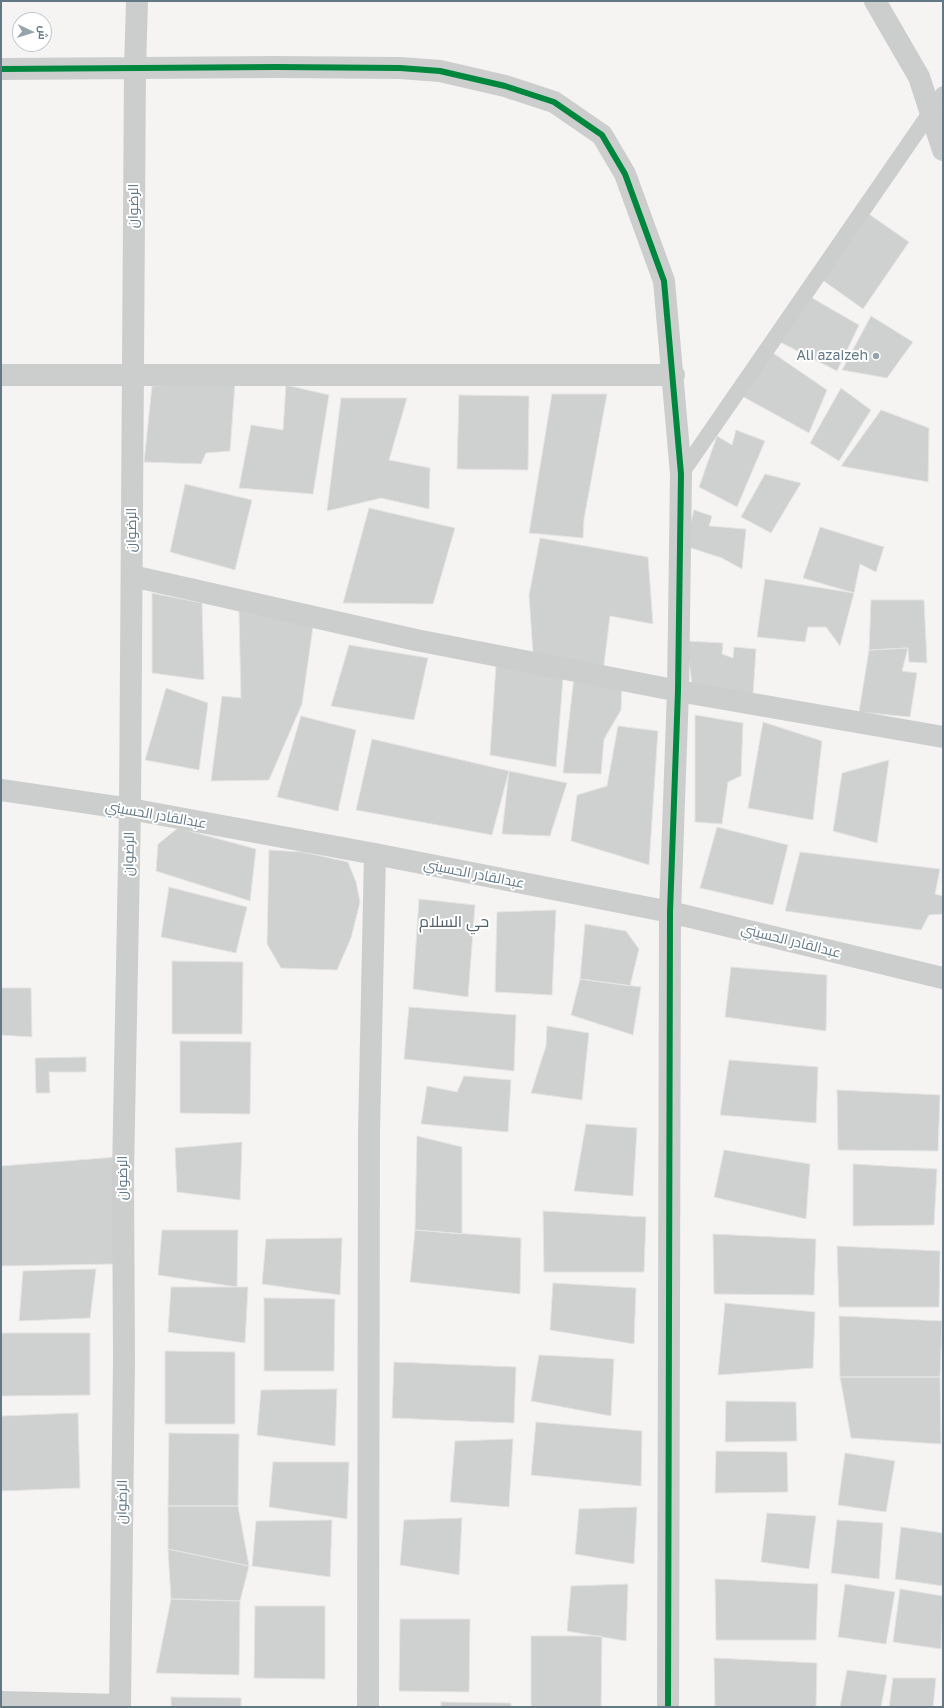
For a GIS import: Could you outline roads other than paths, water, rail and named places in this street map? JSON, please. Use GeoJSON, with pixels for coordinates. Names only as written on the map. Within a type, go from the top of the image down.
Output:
{"type":"FeatureCollection","features":[{"type":"Feature","properties":{"kind":"street","name":"الرضوان"},"geometry":{"type":"LineString","coordinates":[[120,1706],[124,1367],[123,1174],[130,809],[135,69],[137,1]]}},
{"type":"Feature","properties":{"kind":"street"},"geometry":{"type":"LineString","coordinates":[[875,1],[918,77],[943,150]]}},
{"type":"Feature","properties":{"kind":"street"},"geometry":{"type":"LineString","coordinates":[[1,69],[276,67],[400,68],[440,71],[505,86],[554,102],[602,135],[625,174],[664,281],[674,375],[681,474],[678,691],[670,912],[668,1707]]}},
{"type":"Feature","properties":{"kind":"street"},"geometry":{"type":"LineString","coordinates":[[1,375],[674,375]]}},
{"type":"Feature","properties":{"kind":"street"},"geometry":{"type":"LineString","coordinates":[[132,576],[416,640],[678,691],[943,737]]}},
{"type":"Feature","properties":{"kind":"street","name":"عبدالقادر الحسيني"},"geometry":{"type":"LineString","coordinates":[[1,790],[130,809],[375,854],[670,912],[943,978]]}},
{"type":"Feature","properties":{"kind":"street"},"geometry":{"type":"LineString","coordinates":[[368,1707],[369,1132],[375,854]]}},
{"type":"Feature","properties":{"kind":"street"},"geometry":{"type":"LineString","coordinates":[[1,1702],[120,1706]]}},
{"type":"Feature","properties":{"kind":"lane"},"geometry":{"type":"LineString","coordinates":[[681,474],[943,94]]}},
{"type":"Feature","properties":{"kind":"place","name":"Ali azaizeh"},"geometry":{"type":"Point","coordinates":[876,356]}},
{"type":"Feature","properties":{"kind":"district","name":"حي السلام"},"geometry":{"type":"Point","coordinates":[454,922]}}]}
